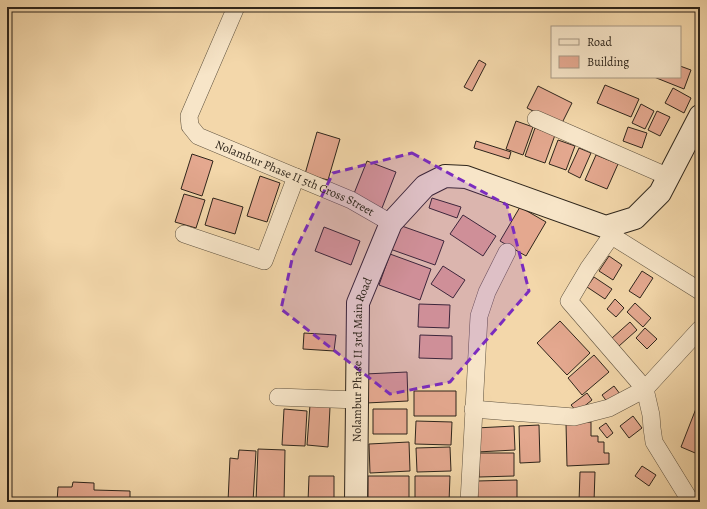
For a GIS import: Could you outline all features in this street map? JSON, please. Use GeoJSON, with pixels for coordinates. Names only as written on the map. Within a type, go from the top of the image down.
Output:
{"type":"FeatureCollection","features":[{"type":"Feature","properties":{"kind":"street","name":"Nolambur Phase II 5th Cross Street"},"geometry":{"type":"LineString","coordinates":[[236,7],[189,116],[190,126],[198,136],[351,200],[391,223]]}},
{"type":"Feature","properties":{"kind":"street"},"geometry":{"type":"LineString","coordinates":[[691,502],[654,442],[651,414],[645,389],[569,300],[588,269],[617,229],[635,218],[660,193],[700,116]]}},
{"type":"Feature","properties":{"kind":"street"},"geometry":{"type":"LineString","coordinates":[[536,119],[669,177]]}},
{"type":"Feature","properties":{"kind":"street"},"geometry":{"type":"LineString","coordinates":[[391,223],[426,186],[445,176],[466,177],[606,227],[617,229],[700,291]]}},
{"type":"Feature","properties":{"kind":"street"},"geometry":{"type":"LineString","coordinates":[[184,234],[264,261],[296,177]]}},
{"type":"Feature","properties":{"kind":"street","name":"Nolambur Phase II 3rd Main Road"},"geometry":{"type":"LineString","coordinates":[[356,502],[358,303],[391,223]]}},
{"type":"Feature","properties":{"kind":"street"},"geometry":{"type":"LineString","coordinates":[[469,502],[479,316],[487,292],[508,252]]}},
{"type":"Feature","properties":{"kind":"street"},"geometry":{"type":"LineString","coordinates":[[473,409],[574,416],[609,408],[645,389],[700,329]]}},
{"type":"Feature","properties":{"kind":"street"},"geometry":{"type":"LineString","coordinates":[[278,397],[357,400]]}},
{"type":"Feature","properties":{"kind":"highlighted area"},"geometry":{"type":"Polygon","coordinates":[[[412,153],[507,205],[529,291],[450,382],[390,394],[281,309],[293,255],[333,173],[412,153]]]}},
{"type":"Feature","properties":{"kind":"building"},"geometry":{"type":"Polygon","coordinates":[[[479,60],[486,64],[472,91],[464,87],[479,60]]]}},
{"type":"Feature","properties":{"kind":"building"},"geometry":{"type":"Polygon","coordinates":[[[681,66],[691,70],[684,89],[656,78],[681,78],[681,66]]]}},
{"type":"Feature","properties":{"kind":"building"},"geometry":{"type":"Polygon","coordinates":[[[605,85],[639,99],[631,117],[597,103],[605,85]]]}},
{"type":"Feature","properties":{"kind":"building"},"geometry":{"type":"Polygon","coordinates":[[[538,86],[572,103],[561,125],[527,108],[538,86]]]}},
{"type":"Feature","properties":{"kind":"building"},"geometry":{"type":"Polygon","coordinates":[[[673,88],[691,98],[684,113],[665,103],[673,88]]]}},
{"type":"Feature","properties":{"kind":"building"},"geometry":{"type":"Polygon","coordinates":[[[641,104],[654,111],[645,129],[632,123],[641,104]]]}},
{"type":"Feature","properties":{"kind":"building"},"geometry":{"type":"Polygon","coordinates":[[[657,111],[670,117],[660,136],[648,130],[657,111]]]}},
{"type":"Feature","properties":{"kind":"building"},"geometry":{"type":"Polygon","coordinates":[[[516,121],[533,127],[523,155],[506,149],[516,121]]]}},
{"type":"Feature","properties":{"kind":"building"},"geometry":{"type":"Polygon","coordinates":[[[628,127],[647,133],[642,148],[623,141],[628,127]]]}},
{"type":"Feature","properties":{"kind":"building"},"geometry":{"type":"Polygon","coordinates":[[[535,128],[555,135],[545,163],[525,156],[535,128]]]}},
{"type":"Feature","properties":{"kind":"building"},"geometry":{"type":"Polygon","coordinates":[[[317,132],[340,139],[328,180],[305,174],[317,132]]]}},
{"type":"Feature","properties":{"kind":"building"},"geometry":{"type":"Polygon","coordinates":[[[558,140],[575,146],[566,170],[549,164],[558,140]]]}},
{"type":"Feature","properties":{"kind":"building"},"geometry":{"type":"Polygon","coordinates":[[[476,141],[511,152],[509,159],[474,148],[476,141]]]}},
{"type":"Feature","properties":{"kind":"building"},"geometry":{"type":"Polygon","coordinates":[[[579,148],[591,153],[580,178],[568,172],[579,148]]]}},
{"type":"Feature","properties":{"kind":"building"},"geometry":{"type":"Polygon","coordinates":[[[192,154],[213,161],[202,196],[181,189],[192,154]]]}},
{"type":"Feature","properties":{"kind":"building"},"geometry":{"type":"Polygon","coordinates":[[[596,155],[618,164],[607,189],[585,180],[596,155]]]}},
{"type":"Feature","properties":{"kind":"building"},"geometry":{"type":"Polygon","coordinates":[[[367,161],[396,172],[382,208],[353,196],[367,161]]]}},
{"type":"Feature","properties":{"kind":"building"},"geometry":{"type":"Polygon","coordinates":[[[260,176],[280,183],[267,222],[247,216],[260,176]]]}},
{"type":"Feature","properties":{"kind":"building"},"geometry":{"type":"Polygon","coordinates":[[[184,194],[205,200],[196,228],[175,222],[184,194]]]}},
{"type":"Feature","properties":{"kind":"building"},"geometry":{"type":"Polygon","coordinates":[[[213,198],[243,207],[235,234],[205,225],[213,198]]]}},
{"type":"Feature","properties":{"kind":"building"},"geometry":{"type":"Polygon","coordinates":[[[432,198],[461,207],[457,218],[429,208],[432,198]]]}},
{"type":"Feature","properties":{"kind":"building"},"geometry":{"type":"Polygon","coordinates":[[[520,207],[546,222],[526,256],[500,241],[520,207]]]}},
{"type":"Feature","properties":{"kind":"building"},"geometry":{"type":"Polygon","coordinates":[[[463,215],[496,236],[483,256],[450,234],[463,215]]]}},
{"type":"Feature","properties":{"kind":"building"},"geometry":{"type":"Polygon","coordinates":[[[399,225],[444,241],[435,265],[390,249],[399,225]]]}},
{"type":"Feature","properties":{"kind":"building"},"geometry":{"type":"Polygon","coordinates":[[[324,227],[360,241],[351,265],[315,251],[324,227]]]}},
{"type":"Feature","properties":{"kind":"building"},"geometry":{"type":"Polygon","coordinates":[[[390,254],[431,269],[420,300],[379,285],[390,254]]]}},
{"type":"Feature","properties":{"kind":"building"},"geometry":{"type":"Polygon","coordinates":[[[609,256],[622,265],[613,280],[599,271],[609,256]]]}},
{"type":"Feature","properties":{"kind":"building"},"geometry":{"type":"Polygon","coordinates":[[[443,266],[465,280],[453,298],[431,284],[443,266]]]}},
{"type":"Feature","properties":{"kind":"building"},"geometry":{"type":"Polygon","coordinates":[[[642,271],[653,278],[640,298],[629,291],[642,271]]]}},
{"type":"Feature","properties":{"kind":"building"},"geometry":{"type":"Polygon","coordinates":[[[594,277],[612,289],[605,299],[587,287],[594,277]]]}},
{"type":"Feature","properties":{"kind":"building"},"geometry":{"type":"Polygon","coordinates":[[[615,299],[624,308],[616,317],[607,309],[615,299]]]}},
{"type":"Feature","properties":{"kind":"building"},"geometry":{"type":"Polygon","coordinates":[[[635,303],[651,318],[643,327],[627,312],[635,303]]]}},
{"type":"Feature","properties":{"kind":"building"},"geometry":{"type":"Polygon","coordinates":[[[419,304],[450,305],[449,328],[418,327],[419,304]]]}},
{"type":"Feature","properties":{"kind":"building"},"geometry":{"type":"Polygon","coordinates":[[[560,321],[590,353],[567,375],[537,343],[560,321]]]}},
{"type":"Feature","properties":{"kind":"building"},"geometry":{"type":"Polygon","coordinates":[[[630,322],[637,330],[619,346],[612,338],[630,322]]]}},
{"type":"Feature","properties":{"kind":"building"},"geometry":{"type":"Polygon","coordinates":[[[645,328],[657,339],[647,349],[636,338],[645,328]]]}},
{"type":"Feature","properties":{"kind":"building"},"geometry":{"type":"Polygon","coordinates":[[[304,333],[336,335],[334,351],[303,349],[304,333]]]}},
{"type":"Feature","properties":{"kind":"building"},"geometry":{"type":"Polygon","coordinates":[[[420,335],[452,336],[452,359],[419,358],[420,335]]]}},
{"type":"Feature","properties":{"kind":"building"},"geometry":{"type":"Polygon","coordinates":[[[594,355],[609,372],[582,395],[568,378],[594,355]]]}},
{"type":"Feature","properties":{"kind":"building"},"geometry":{"type":"Polygon","coordinates":[[[407,372],[408,401],[366,403],[365,374],[407,372]]]}},
{"type":"Feature","properties":{"kind":"building"},"geometry":{"type":"Polygon","coordinates":[[[614,386],[620,394],[608,403],[602,395],[614,386]]]}},
{"type":"Feature","properties":{"kind":"building"},"geometry":{"type":"Polygon","coordinates":[[[414,391],[456,391],[456,416],[414,416],[414,391]]]}},
{"type":"Feature","properties":{"kind":"building"},"geometry":{"type":"Polygon","coordinates":[[[587,393],[592,400],[577,412],[571,405],[587,393]]]}},
{"type":"Feature","properties":{"kind":"building"},"geometry":{"type":"Polygon","coordinates":[[[310,405],[330,407],[328,447],[307,445],[310,405]]]}},
{"type":"Feature","properties":{"kind":"building"},"geometry":{"type":"Polygon","coordinates":[[[697,406],[700,408],[700,455],[681,447],[697,406]]]}},
{"type":"Feature","properties":{"kind":"building"},"geometry":{"type":"Polygon","coordinates":[[[284,409],[307,411],[305,446],[282,445],[284,409]]]}},
{"type":"Feature","properties":{"kind":"building"},"geometry":{"type":"Polygon","coordinates":[[[373,409],[407,409],[407,434],[373,434],[373,409]]]}},
{"type":"Feature","properties":{"kind":"building"},"geometry":{"type":"Polygon","coordinates":[[[633,416],[642,428],[629,438],[620,426],[633,416]]]}},
{"type":"Feature","properties":{"kind":"building"},"geometry":{"type":"Polygon","coordinates":[[[416,421],[452,422],[451,445],[415,444],[416,421]]]}},
{"type":"Feature","properties":{"kind":"building"},"geometry":{"type":"Polygon","coordinates":[[[591,422],[591,436],[598,436],[598,442],[604,442],[604,453],[609,453],[609,464],[567,466],[566,423],[591,422]]]}},
{"type":"Feature","properties":{"kind":"building"},"geometry":{"type":"Polygon","coordinates":[[[606,423],[613,433],[607,438],[599,428],[606,423]]]}},
{"type":"Feature","properties":{"kind":"building"},"geometry":{"type":"Polygon","coordinates":[[[539,425],[540,462],[520,463],[519,426],[539,425]]]}},
{"type":"Feature","properties":{"kind":"building"},"geometry":{"type":"Polygon","coordinates":[[[514,426],[515,450],[477,452],[476,428],[514,426]]]}},
{"type":"Feature","properties":{"kind":"building"},"geometry":{"type":"Polygon","coordinates":[[[409,442],[410,471],[370,473],[369,444],[409,442]]]}},
{"type":"Feature","properties":{"kind":"building"},"geometry":{"type":"Polygon","coordinates":[[[450,447],[451,471],[417,472],[416,448],[450,447]]]}},
{"type":"Feature","properties":{"kind":"building"},"geometry":{"type":"Polygon","coordinates":[[[258,449],[285,450],[284,502],[256,502],[258,449]]]}},
{"type":"Feature","properties":{"kind":"building"},"geometry":{"type":"Polygon","coordinates":[[[239,450],[256,451],[253,502],[228,502],[230,458],[238,459],[239,450]]]}},
{"type":"Feature","properties":{"kind":"building"},"geometry":{"type":"Polygon","coordinates":[[[479,453],[514,453],[514,476],[479,477],[479,453]]]}},
{"type":"Feature","properties":{"kind":"building"},"geometry":{"type":"Polygon","coordinates":[[[642,466],[656,475],[649,486],[635,476],[642,466]]]}},
{"type":"Feature","properties":{"kind":"building"},"geometry":{"type":"Polygon","coordinates":[[[580,472],[595,472],[594,502],[579,502],[580,472]]]}},
{"type":"Feature","properties":{"kind":"building"},"geometry":{"type":"Polygon","coordinates":[[[309,476],[334,476],[334,502],[308,502],[309,476]]]}},
{"type":"Feature","properties":{"kind":"building"},"geometry":{"type":"Polygon","coordinates":[[[368,476],[409,476],[409,501],[368,501],[368,476]]]}},
{"type":"Feature","properties":{"kind":"building"},"geometry":{"type":"Polygon","coordinates":[[[415,476],[450,476],[449,502],[415,502],[415,476]]]}},
{"type":"Feature","properties":{"kind":"building"},"geometry":{"type":"Polygon","coordinates":[[[517,480],[517,502],[478,502],[477,481],[517,480]]]}},
{"type":"Feature","properties":{"kind":"building"},"geometry":{"type":"Polygon","coordinates":[[[73,482],[94,483],[94,490],[130,491],[130,502],[57,502],[58,487],[72,487],[73,482]]]}}]}
